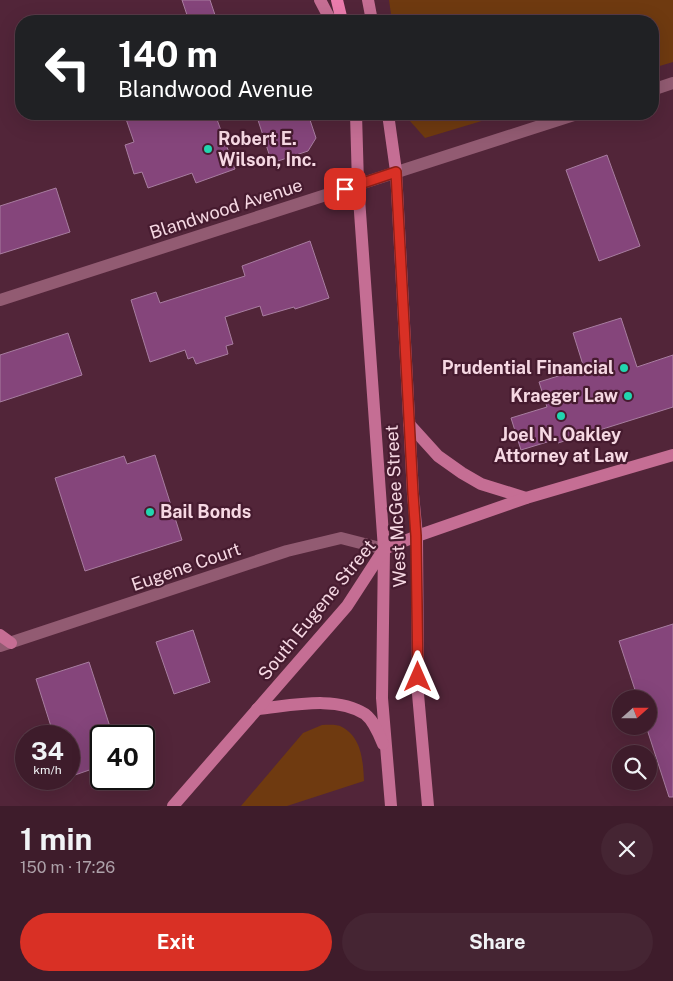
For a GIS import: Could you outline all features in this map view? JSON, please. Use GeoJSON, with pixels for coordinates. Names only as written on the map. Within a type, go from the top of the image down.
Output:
{"type":"FeatureCollection","features":[{"type":"Feature","properties":{"kind":"main road"},"geometry":{"type":"LineString","coordinates":[[337,0],[341,15]]}},
{"type":"Feature","properties":{"kind":"street"},"geometry":{"type":"LineString","coordinates":[[320,0],[328,15]]}},
{"type":"Feature","properties":{"kind":"street"},"geometry":{"type":"LineString","coordinates":[[368,0],[371,15]]}},
{"type":"Feature","properties":{"kind":"street"},"geometry":{"type":"LineString","coordinates":[[659,88],[673,84]]}},
{"type":"Feature","properties":{"kind":"street","name":"West McGee Street"},"geometry":{"type":"LineString","coordinates":[[356,120],[358,184],[384,549],[382,698],[392,806]]}},
{"type":"Feature","properties":{"kind":"street","name":"West McGee Street"},"geometry":{"type":"LineString","coordinates":[[389,120],[396,172],[416,536],[418,694],[428,806]]}},
{"type":"Feature","properties":{"kind":"street","name":"Blandwood Avenue"},"geometry":{"type":"LineString","coordinates":[[0,300],[558,120]]}},
{"type":"Feature","properties":{"kind":"street"},"geometry":{"type":"LineString","coordinates":[[409,424],[438,456],[462,473],[481,484],[526,498]]}},
{"type":"Feature","properties":{"kind":"street","name":"South Eugene Street"},"geometry":{"type":"LineString","coordinates":[[173,806],[347,606],[384,549],[526,498],[673,456]]}},
{"type":"Feature","properties":{"kind":"street","name":"Eugene Court"},"geometry":{"type":"LineString","coordinates":[[6,645],[287,551],[320,542],[341,538],[384,549]]}},
{"type":"Feature","properties":{"kind":"street"},"geometry":{"type":"LineString","coordinates":[[0,635],[6,645]]}},
{"type":"Feature","properties":{"kind":"street"},"geometry":{"type":"LineString","coordinates":[[257,710],[326,703],[348,706],[366,715],[377,730],[387,756]]}},
{"type":"Feature","properties":{"kind":"shaded area"},"geometry":{"type":"Polygon","coordinates":[[[389,0],[673,0],[673,62],[659,66],[659,15],[391,15],[389,0]]]}},
{"type":"Feature","properties":{"kind":"shaded area"},"geometry":{"type":"Polygon","coordinates":[[[410,120],[485,120],[425,138],[410,120]]]}},
{"type":"Feature","properties":{"kind":"shaded area"},"geometry":{"type":"Polygon","coordinates":[[[322,725],[340,726],[354,737],[362,758],[364,781],[287,806],[241,806],[303,733],[322,725]]]}},
{"type":"Feature","properties":{"kind":"building"},"geometry":{"type":"Polygon","coordinates":[[[182,0],[210,0],[215,15],[187,15],[182,0]]]}},
{"type":"Feature","properties":{"kind":"building"},"geometry":{"type":"Polygon","coordinates":[[[126,120],[217,120],[235,169],[196,183],[192,173],[148,188],[142,172],[134,174],[125,145],[134,142],[126,120]]]}},
{"type":"Feature","properties":{"kind":"building"},"geometry":{"type":"Polygon","coordinates":[[[258,120],[310,120],[316,138],[308,151],[272,163],[258,120]]]}},
{"type":"Feature","properties":{"kind":"building"},"geometry":{"type":"Polygon","coordinates":[[[607,155],[640,246],[599,261],[566,170],[607,155]]]}},
{"type":"Feature","properties":{"kind":"building"},"geometry":{"type":"Polygon","coordinates":[[[56,188],[70,232],[0,254],[0,206],[56,188]]]}},
{"type":"Feature","properties":{"kind":"building"},"geometry":{"type":"Polygon","coordinates":[[[310,241],[329,298],[295,309],[294,307],[263,316],[260,306],[225,317],[233,344],[226,346],[228,354],[196,364],[193,357],[188,359],[185,350],[150,362],[131,300],[156,292],[160,303],[245,276],[242,266],[310,241]]]}},
{"type":"Feature","properties":{"kind":"building"},"geometry":{"type":"Polygon","coordinates":[[[621,318],[637,367],[673,355],[673,407],[558,443],[557,439],[521,450],[511,418],[547,407],[539,382],[584,368],[573,333],[621,318]]]}},
{"type":"Feature","properties":{"kind":"building"},"geometry":{"type":"Polygon","coordinates":[[[68,333],[82,375],[0,402],[0,355],[68,333]]]}},
{"type":"Feature","properties":{"kind":"building"},"geometry":{"type":"Polygon","coordinates":[[[155,455],[182,540],[85,571],[55,478],[124,456],[127,464],[155,455]]]}},
{"type":"Feature","properties":{"kind":"building"},"geometry":{"type":"Polygon","coordinates":[[[673,624],[673,797],[669,797],[657,760],[657,745],[652,745],[649,735],[658,735],[658,690],[635,690],[619,641],[673,624]]]}},
{"type":"Feature","properties":{"kind":"building"},"geometry":{"type":"Polygon","coordinates":[[[193,630],[210,682],[174,694],[156,642],[193,630]]]}},
{"type":"Feature","properties":{"kind":"building"},"geometry":{"type":"Polygon","coordinates":[[[89,662],[109,725],[90,725],[90,770],[80,773],[80,725],[51,725],[36,679],[89,662]]]}},
{"type":"Feature","properties":{"kind":"place","name":"Robert E. Wilson, Inc."},"geometry":{"type":"Point","coordinates":[208,149]}},
{"type":"Feature","properties":{"kind":"place","name":"Prudential Financial"},"geometry":{"type":"Point","coordinates":[624,368]}},
{"type":"Feature","properties":{"kind":"place","name":"Kraeger Law"},"geometry":{"type":"Point","coordinates":[628,396]}},
{"type":"Feature","properties":{"kind":"place","name":"Joel N. Oakley Attorney at Law"},"geometry":{"type":"Point","coordinates":[561,416]}},
{"type":"Feature","properties":{"kind":"place","name":"Bail Bonds"},"geometry":{"type":"Point","coordinates":[150,512]}},
{"type":"Feature","properties":{"kind":"route"},"geometry":{"type":"LineString","coordinates":[[345,189],[396,172],[416,536],[418,677]]}}]}
